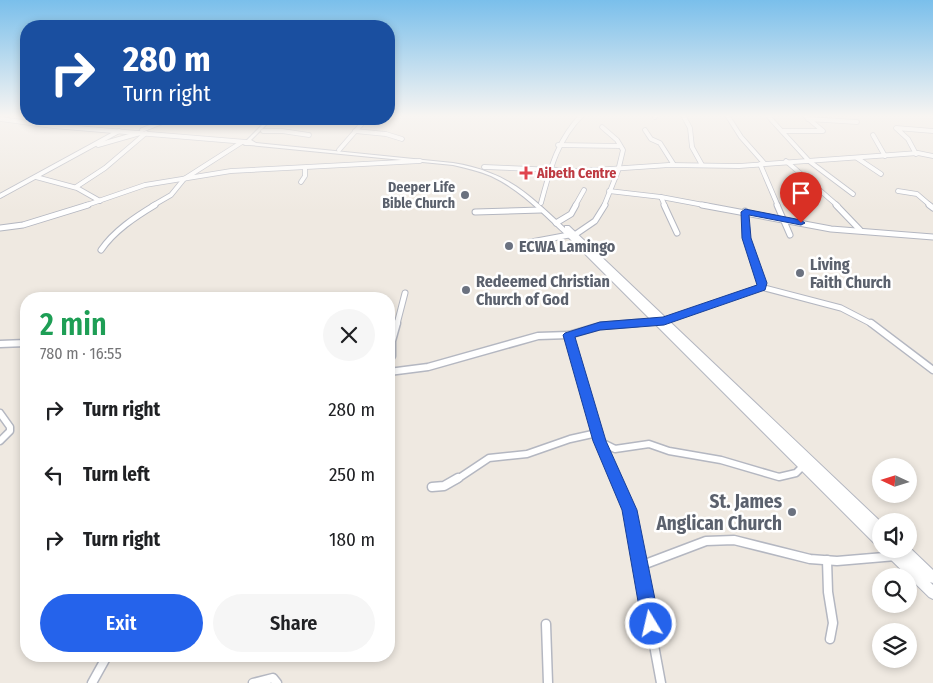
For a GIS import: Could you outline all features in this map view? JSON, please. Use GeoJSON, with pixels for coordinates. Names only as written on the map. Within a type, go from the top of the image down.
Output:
{"type":"FeatureCollection","features":[{"type":"Feature","properties":{"kind":"main road"},"geometry":{"type":"LineString","coordinates":[[293,147],[461,166],[493,174],[515,186],[541,210],[558,222]]}},
{"type":"Feature","properties":{"kind":"main road"},"geometry":{"type":"LineString","coordinates":[[304,147],[447,160],[484,168],[512,179],[541,202],[558,222],[872,520]]}},
{"type":"Feature","properties":{"kind":"main road"},"geometry":{"type":"LineString","coordinates":[[572,235],[655,321],[872,533]]}},
{"type":"Feature","properties":{"kind":"main road"},"geometry":{"type":"LineString","coordinates":[[902,558],[933,593]]}},
{"type":"Feature","properties":{"kind":"main road"},"geometry":{"type":"LineString","coordinates":[[906,558],[933,578]]}},
{"type":"Feature","properties":{"kind":"street"},"geometry":{"type":"LineString","coordinates":[[0,196],[89,147]]}},
{"type":"Feature","properties":{"kind":"street"},"geometry":{"type":"LineString","coordinates":[[76,187],[105,168],[127,147]]}},
{"type":"Feature","properties":{"kind":"street"},"geometry":{"type":"LineString","coordinates":[[101,250],[111,236],[125,227],[139,214],[171,195],[184,179],[240,147]]}},
{"type":"Feature","properties":{"kind":"street"},"geometry":{"type":"LineString","coordinates":[[339,150],[342,147]]}},
{"type":"Feature","properties":{"kind":"street"},"geometry":{"type":"LineString","coordinates":[[541,202],[557,147]]}},
{"type":"Feature","properties":{"kind":"street"},"geometry":{"type":"LineString","coordinates":[[526,243],[572,235],[586,229],[599,215],[620,169],[624,154],[620,147]]}},
{"type":"Feature","properties":{"kind":"street"},"geometry":{"type":"LineString","coordinates":[[662,147],[674,165]]}},
{"type":"Feature","properties":{"kind":"street"},"geometry":{"type":"LineString","coordinates":[[692,147],[702,165]]}},
{"type":"Feature","properties":{"kind":"street"},"geometry":{"type":"LineString","coordinates":[[749,147],[762,164],[790,235]]}},
{"type":"Feature","properties":{"kind":"street"},"geometry":{"type":"LineString","coordinates":[[797,147],[809,161],[853,194]]}},
{"type":"Feature","properties":{"kind":"street"},"geometry":{"type":"LineString","coordinates":[[880,147],[885,156]]}},
{"type":"Feature","properties":{"kind":"street"},"geometry":{"type":"LineString","coordinates":[[912,147],[916,154]]}},
{"type":"Feature","properties":{"kind":"street"},"geometry":{"type":"LineString","coordinates":[[484,168],[551,170],[620,169],[674,165],[762,164],[916,154],[933,156]]}},
{"type":"Feature","properties":{"kind":"street"},"geometry":{"type":"LineString","coordinates":[[857,158],[880,174]]}},
{"type":"Feature","properties":{"kind":"street"},"geometry":{"type":"LineString","coordinates":[[0,228],[33,222],[145,185],[239,170],[420,161]]}},
{"type":"Feature","properties":{"kind":"street"},"geometry":{"type":"LineString","coordinates":[[786,162],[830,199],[860,230]]}},
{"type":"Feature","properties":{"kind":"street"},"geometry":{"type":"LineString","coordinates":[[301,182],[305,176],[305,168]]}},
{"type":"Feature","properties":{"kind":"street"},"geometry":{"type":"LineString","coordinates":[[36,177],[76,187],[90,193],[100,201]]}},
{"type":"Feature","properties":{"kind":"street"},"geometry":{"type":"LineString","coordinates":[[558,222],[571,214],[584,190]]}},
{"type":"Feature","properties":{"kind":"street"},"geometry":{"type":"LineString","coordinates":[[609,191],[661,197],[831,228],[933,237]]}},
{"type":"Feature","properties":{"kind":"street"},"geometry":{"type":"LineString","coordinates":[[898,192],[917,194],[933,208]]}},
{"type":"Feature","properties":{"kind":"street"},"geometry":{"type":"LineString","coordinates":[[661,197],[677,233]]}},
{"type":"Feature","properties":{"kind":"street"},"geometry":{"type":"LineString","coordinates":[[475,212],[541,210]]}},
{"type":"Feature","properties":{"kind":"street"},"geometry":{"type":"LineString","coordinates":[[745,212],[746,238],[762,283],[761,287]]}},
{"type":"Feature","properties":{"kind":"street"},"geometry":{"type":"LineString","coordinates":[[395,371],[456,360],[490,348],[540,336],[568,335],[600,326],[664,321],[761,287],[841,308],[868,320],[933,370]]}},
{"type":"Feature","properties":{"kind":"street"},"geometry":{"type":"LineString","coordinates":[[395,326],[405,293]]}},
{"type":"Feature","properties":{"kind":"street"},"geometry":{"type":"LineString","coordinates":[[568,335],[599,441],[629,510],[661,683]]}},
{"type":"Feature","properties":{"kind":"street"},"geometry":{"type":"LineString","coordinates":[[0,344],[20,343]]}},
{"type":"Feature","properties":{"kind":"street"},"geometry":{"type":"LineString","coordinates":[[0,413],[10,428],[10,431],[0,441]]}},
{"type":"Feature","properties":{"kind":"street"},"geometry":{"type":"LineString","coordinates":[[432,487],[444,486],[470,472],[489,458],[527,454],[570,439],[597,433]]}},
{"type":"Feature","properties":{"kind":"street"},"geometry":{"type":"LineString","coordinates":[[599,441],[615,449],[648,444],[721,460],[779,477],[796,473],[803,466]]}},
{"type":"Feature","properties":{"kind":"street"},"geometry":{"type":"LineString","coordinates":[[640,566],[706,541],[734,540],[810,559],[883,558]]}},
{"type":"Feature","properties":{"kind":"street"},"geometry":{"type":"LineString","coordinates":[[827,560],[828,592],[833,623],[830,639]]}},
{"type":"Feature","properties":{"kind":"street"},"geometry":{"type":"LineString","coordinates":[[546,624],[548,683]]}},
{"type":"Feature","properties":{"kind":"street"},"geometry":{"type":"LineString","coordinates":[[92,683],[103,662]]}},
{"type":"Feature","properties":{"kind":"street"},"geometry":{"type":"LineString","coordinates":[[253,683],[274,678],[277,683]]}},
{"type":"Feature","properties":{"kind":"place","name":"Aibeth Centre"},"geometry":{"type":"Point","coordinates":[526,173]}},
{"type":"Feature","properties":{"kind":"place","name":"Deeper Life Bible Church"},"geometry":{"type":"Point","coordinates":[465,195]}},
{"type":"Feature","properties":{"kind":"place","name":"ECWA Lamingo"},"geometry":{"type":"Point","coordinates":[509,246]}},
{"type":"Feature","properties":{"kind":"place","name":"Living Faith Church"},"geometry":{"type":"Point","coordinates":[800,273]}},
{"type":"Feature","properties":{"kind":"place","name":"Redeemed Christian Church of God"},"geometry":{"type":"Point","coordinates":[466,290]}},
{"type":"Feature","properties":{"kind":"place","name":"St. James Anglican Church"},"geometry":{"type":"Point","coordinates":[792,512]}},
{"type":"Feature","properties":{"kind":"route"},"geometry":{"type":"LineString","coordinates":[[651,624],[629,510],[599,441],[568,335],[600,326],[664,321],[720,303],[761,287],[762,283],[746,238],[745,212],[801,223]]}}]}
